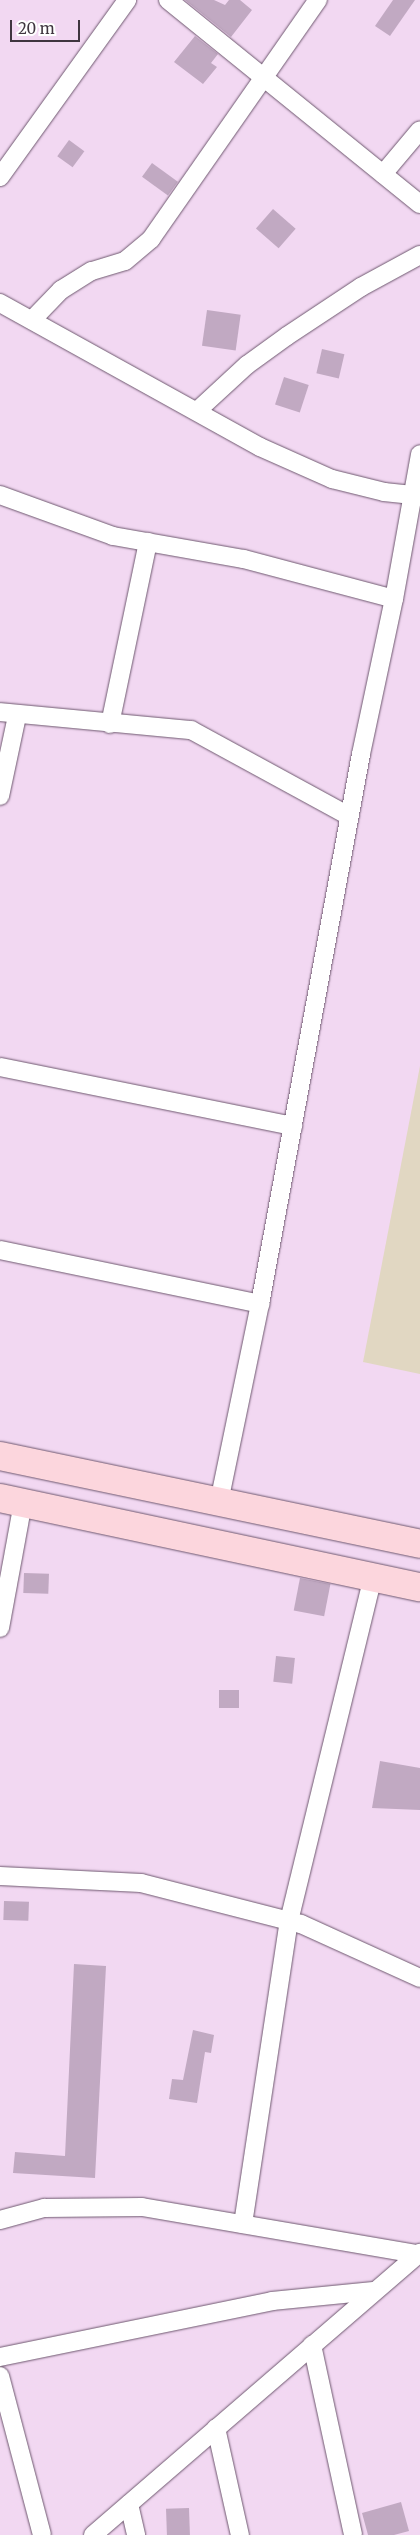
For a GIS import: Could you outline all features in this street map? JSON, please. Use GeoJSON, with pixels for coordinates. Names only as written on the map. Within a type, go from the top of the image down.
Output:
{"type":"FeatureCollection","features":[{"type":"Feature","properties":{"kind":"main road"},"geometry":{"type":"LineString","coordinates":[[0,1456],[420,1544]]}},
{"type":"Feature","properties":{"kind":"main road"},"geometry":{"type":"LineString","coordinates":[[11,1501],[420,1587]]}},
{"type":"Feature","properties":{"kind":"street"},"geometry":{"type":"LineString","coordinates":[[0,177],[126,0]]}},
{"type":"Feature","properties":{"kind":"street"},"geometry":{"type":"LineString","coordinates":[[168,0],[420,204]]}},
{"type":"Feature","properties":{"kind":"street"},"geometry":{"type":"LineString","coordinates":[[32,320],[61,290],[92,271],[125,261],[151,240],[263,76],[318,0]]}},
{"type":"Feature","properties":{"kind":"street"},"geometry":{"type":"LineString","coordinates":[[383,174],[420,130]]}},
{"type":"Feature","properties":{"kind":"street"},"geometry":{"type":"LineString","coordinates":[[197,411],[247,365],[288,336],[361,287],[420,255]]}},
{"type":"Feature","properties":{"kind":"street"},"geometry":{"type":"LineString","coordinates":[[0,303],[260,447],[332,479],[416,496]]}},
{"type":"Feature","properties":{"kind":"street"},"geometry":{"type":"LineString","coordinates":[[219,1502],[260,1304],[349,816],[416,496],[420,454]]}},
{"type":"Feature","properties":{"kind":"street"},"geometry":{"type":"LineString","coordinates":[[0,495],[113,536],[244,559],[394,599]]}},
{"type":"Feature","properties":{"kind":"street"},"geometry":{"type":"LineString","coordinates":[[110,724],[148,542]]}},
{"type":"Feature","properties":{"kind":"street"},"geometry":{"type":"LineString","coordinates":[[0,796],[8,714],[192,730],[349,816]]}},
{"type":"Feature","properties":{"kind":"street"},"geometry":{"type":"LineString","coordinates":[[0,1067],[293,1126]]}},
{"type":"Feature","properties":{"kind":"street"},"geometry":{"type":"LineString","coordinates":[[0,1250],[260,1304]]}},
{"type":"Feature","properties":{"kind":"street"},"geometry":{"type":"LineString","coordinates":[[0,1628],[11,1501]]}},
{"type":"Feature","properties":{"kind":"street"},"geometry":{"type":"LineString","coordinates":[[243,2224],[289,1921],[373,1577]]}},
{"type":"Feature","properties":{"kind":"street"},"geometry":{"type":"LineString","coordinates":[[0,1876],[141,1882],[289,1921],[420,1978]]}},
{"type":"Feature","properties":{"kind":"street"},"geometry":{"type":"LineString","coordinates":[[0,2220],[44,2208],[142,2207],[418,2253]]}},
{"type":"Feature","properties":{"kind":"street"},"geometry":{"type":"LineString","coordinates":[[93,2535],[418,2253]]}},
{"type":"Feature","properties":{"kind":"street"},"geometry":{"type":"LineString","coordinates":[[0,2357],[272,2301],[374,2291]]}},
{"type":"Feature","properties":{"kind":"street"},"geometry":{"type":"LineString","coordinates":[[312,2345],[353,2535]]}},
{"type":"Feature","properties":{"kind":"street"},"geometry":{"type":"LineString","coordinates":[[0,2376],[42,2535]]}},
{"type":"Feature","properties":{"kind":"street"},"geometry":{"type":"LineString","coordinates":[[216,2428],[240,2535]]}},
{"type":"Feature","properties":{"kind":"street"},"geometry":{"type":"LineString","coordinates":[[129,2504],[136,2535]]}},
{"type":"Feature","properties":{"kind":"shaded area"},"geometry":{"type":"Polygon","coordinates":[[[420,1066],[420,1374],[363,1362],[420,1066]]]}},
{"type":"Feature","properties":{"kind":"building"},"geometry":{"type":"Polygon","coordinates":[[[185,0],[214,0],[225,5],[229,0],[240,0],[252,10],[231,37],[185,0]]]}},
{"type":"Feature","properties":{"kind":"building"},"geometry":{"type":"Polygon","coordinates":[[[393,0],[415,0],[390,36],[375,26],[393,0]]]}},
{"type":"Feature","properties":{"kind":"building"},"geometry":{"type":"Polygon","coordinates":[[[195,36],[218,54],[211,63],[217,67],[203,84],[174,62],[195,36]]]}},
{"type":"Feature","properties":{"kind":"building"},"geometry":{"type":"Polygon","coordinates":[[[69,140],[84,151],[73,167],[57,156],[69,140]]]}},
{"type":"Feature","properties":{"kind":"building"},"geometry":{"type":"Polygon","coordinates":[[[152,163],[178,182],[168,196],[142,177],[152,163]]]}},
{"type":"Feature","properties":{"kind":"building"},"geometry":{"type":"Polygon","coordinates":[[[273,209],[296,229],[279,248],[256,229],[273,209]]]}},
{"type":"Feature","properties":{"kind":"building"},"geometry":{"type":"Polygon","coordinates":[[[207,310],[241,315],[236,350],[202,346],[207,310]]]}},
{"type":"Feature","properties":{"kind":"building"},"geometry":{"type":"Polygon","coordinates":[[[322,349],[344,354],[339,379],[316,373],[322,349]]]}},
{"type":"Feature","properties":{"kind":"building"},"geometry":{"type":"Polygon","coordinates":[[[284,377],[309,385],[300,413],[275,405],[284,377]]]}},
{"type":"Feature","properties":{"kind":"building"},"geometry":{"type":"Polygon","coordinates":[[[24,1573],[49,1574],[48,1594],[23,1593],[24,1573]]]}},
{"type":"Feature","properties":{"kind":"building"},"geometry":{"type":"Polygon","coordinates":[[[300,1578],[330,1584],[324,1616],[294,1610],[300,1578]]]}},
{"type":"Feature","properties":{"kind":"building"},"geometry":{"type":"Polygon","coordinates":[[[276,1656],[295,1658],[292,1684],[273,1682],[276,1656]]]}},
{"type":"Feature","properties":{"kind":"building"},"geometry":{"type":"Polygon","coordinates":[[[219,1690],[239,1690],[239,1708],[219,1708],[219,1690]]]}},
{"type":"Feature","properties":{"kind":"building"},"geometry":{"type":"Polygon","coordinates":[[[380,1761],[420,1768],[420,1810],[372,1808],[380,1761]]]}},
{"type":"Feature","properties":{"kind":"building"},"geometry":{"type":"Polygon","coordinates":[[[4,1901],[29,1902],[28,1921],[3,1920],[4,1901]]]}},
{"type":"Feature","properties":{"kind":"building"},"geometry":{"type":"Polygon","coordinates":[[[74,1964],[106,1966],[95,2178],[13,2173],[15,2152],[65,2156],[74,1964]]]}},
{"type":"Feature","properties":{"kind":"building"},"geometry":{"type":"Polygon","coordinates":[[[193,2030],[214,2035],[211,2053],[205,2052],[197,2103],[169,2099],[172,2079],[183,2080],[193,2030]]]}},
{"type":"Feature","properties":{"kind":"building"},"geometry":{"type":"Polygon","coordinates":[[[401,2502],[409,2531],[394,2535],[368,2535],[362,2513],[401,2502]]]}},
{"type":"Feature","properties":{"kind":"building"},"geometry":{"type":"Polygon","coordinates":[[[189,2508],[190,2535],[167,2535],[166,2509],[189,2508]]]}}]}
